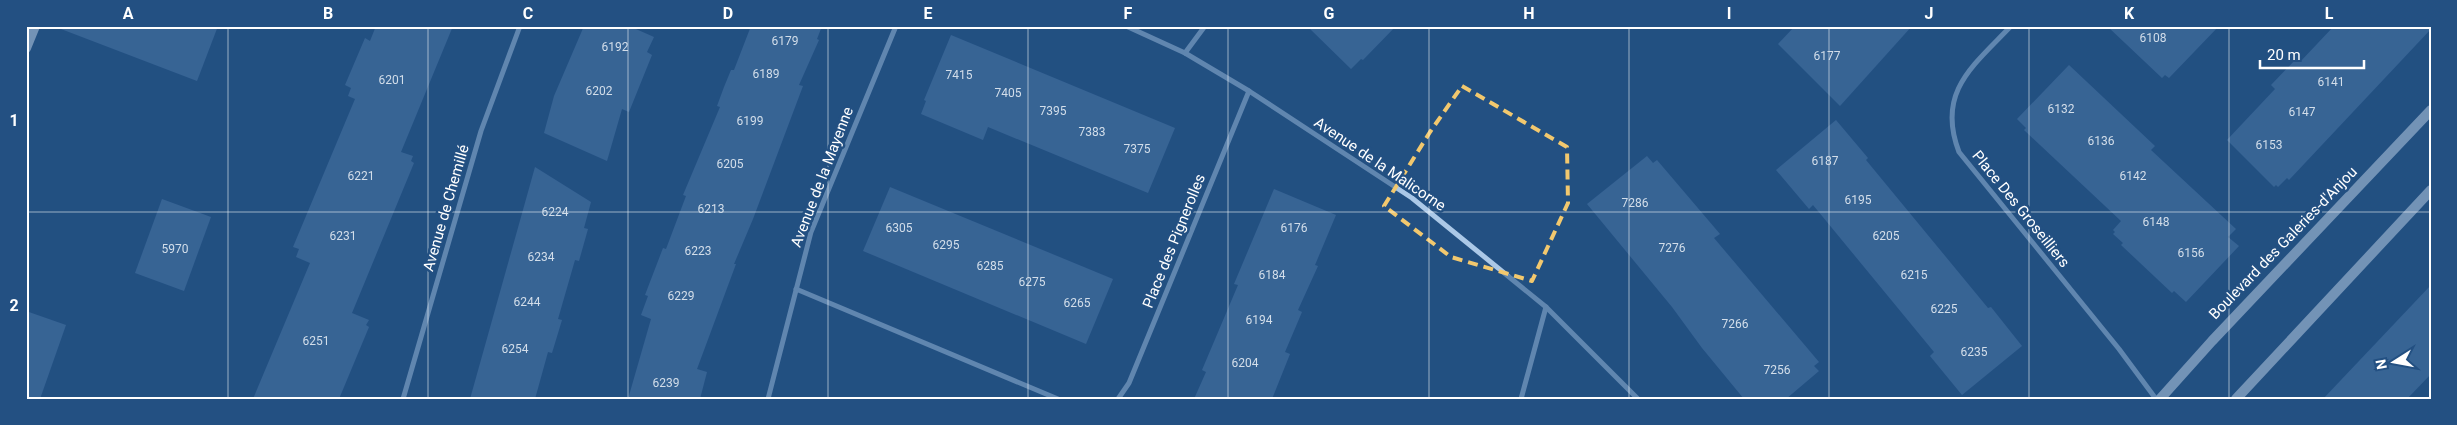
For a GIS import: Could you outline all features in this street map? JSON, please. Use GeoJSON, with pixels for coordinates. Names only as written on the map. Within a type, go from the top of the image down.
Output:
{"type":"FeatureCollection","features":[{"type":"Feature","properties":{"kind":"street"},"geometry":{"type":"LineString","coordinates":[[26,48],[35,26]]}},
{"type":"Feature","properties":{"kind":"street","name":"Avenue de Chemillé"},"geometry":{"type":"LineString","coordinates":[[403,399],[481,132],[520,26]]}},
{"type":"Feature","properties":{"kind":"street","name":"Avenue de la Mayenne"},"geometry":{"type":"LineString","coordinates":[[768,399],[811,232],[896,26]]}},
{"type":"Feature","properties":{"kind":"street","name":"Avenue de la Malicorne"},"geometry":{"type":"LineString","coordinates":[[1126,26],[1186,54],[1249,91],[1412,198],[1546,307],[1638,399]]}},
{"type":"Feature","properties":{"kind":"street"},"geometry":{"type":"LineString","coordinates":[[1186,54],[1205,26]]}},
{"type":"Feature","properties":{"kind":"street","name":"Place Des Groseilliers"},"geometry":{"type":"LineString","coordinates":[[2011,26],[1966,73],[1957,87],[1950,120],[1959,152],[2158,399]]}},
{"type":"Feature","properties":{"kind":"street","name":"Place des Pignerolles"},"geometry":{"type":"LineString","coordinates":[[1118,399],[1128,383],[1249,91]]}},
{"type":"Feature","properties":{"kind":"street","name":"Boulevard des Galeries-d'Anjou"},"geometry":{"type":"LineString","coordinates":[[2158,399],[2431,110]]}},
{"type":"Feature","properties":{"kind":"street"},"geometry":{"type":"LineString","coordinates":[[2236,399],[2431,190]]}},
{"type":"Feature","properties":{"kind":"street"},"geometry":{"type":"LineString","coordinates":[[796,289],[1058,399]]}},
{"type":"Feature","properties":{"kind":"street"},"geometry":{"type":"LineString","coordinates":[[1521,399],[1546,307]]}},
{"type":"Feature","properties":{"kind":"highlighted area"},"geometry":{"type":"Polygon","coordinates":[[[1462,86],[1567,147],[1568,203],[1532,281],[1451,257],[1384,206],[1430,132],[1462,86]]]}},
{"type":"Feature","properties":{"kind":"building"},"geometry":{"type":"Polygon","coordinates":[[[61,26],[218,26],[197,81],[61,29],[61,26]]]}},
{"type":"Feature","properties":{"kind":"building"},"geometry":{"type":"Polygon","coordinates":[[[376,26],[453,26],[401,152],[413,156],[411,161],[414,163],[352,313],[369,320],[366,325],[369,327],[339,399],[253,399],[310,263],[296,257],[299,249],[293,247],[355,99],[348,96],[351,88],[345,85],[365,38],[370,41],[376,26]]]}},
{"type":"Feature","properties":{"kind":"building"},"geometry":{"type":"Polygon","coordinates":[[[584,26],[629,26],[654,37],[647,52],[652,55],[629,112],[622,109],[607,161],[544,133],[554,96],[584,26]]]}},
{"type":"Feature","properties":{"kind":"building"},"geometry":{"type":"Polygon","coordinates":[[[751,26],[822,26],[817,39],[819,40],[799,85],[803,86],[734,264],[736,264],[697,369],[707,372],[700,399],[628,399],[651,319],[641,315],[648,296],[645,295],[663,248],[666,249],[686,196],[683,195],[720,107],[717,106],[724,87],[731,70],[734,70],[751,26]]]}},
{"type":"Feature","properties":{"kind":"building"},"geometry":{"type":"Polygon","coordinates":[[[1307,26],[1396,26],[1363,60],[1361,59],[1351,69],[1307,26]]]}},
{"type":"Feature","properties":{"kind":"building"},"geometry":{"type":"Polygon","coordinates":[[[1795,26],[1912,26],[1840,106],[1778,44],[1795,26]]]}},
{"type":"Feature","properties":{"kind":"building"},"geometry":{"type":"Polygon","coordinates":[[[2107,26],[2219,26],[2169,78],[2165,75],[2162,78],[2107,26]]]}},
{"type":"Feature","properties":{"kind":"building"},"geometry":{"type":"Polygon","coordinates":[[[2334,26],[2431,26],[2431,29],[2289,180],[2287,178],[2278,187],[2276,185],[2274,187],[2227,140],[2275,89],[2271,85],[2296,59],[2300,62],[2334,26]]]}},
{"type":"Feature","properties":{"kind":"building"},"geometry":{"type":"Polygon","coordinates":[[[951,35],[1175,128],[1148,193],[988,127],[983,140],[921,114],[926,101],[924,100],[951,35]]]}},
{"type":"Feature","properties":{"kind":"building"},"geometry":{"type":"Polygon","coordinates":[[[2069,65],[2155,146],[2151,150],[2236,229],[2228,237],[2239,246],[2186,302],[2174,291],[2172,293],[2121,245],[2123,243],[2113,234],[2115,232],[2113,230],[2121,221],[2024,130],[2026,128],[2017,119],[2069,65]]]}},
{"type":"Feature","properties":{"kind":"building"},"geometry":{"type":"Polygon","coordinates":[[[1836,120],[1868,158],[1866,160],[1988,308],[1991,307],[2022,346],[1962,395],[1930,356],[1934,352],[1813,205],[1809,209],[1776,170],[1836,120]]]}},
{"type":"Feature","properties":{"kind":"building"},"geometry":{"type":"Polygon","coordinates":[[[1647,156],[1653,163],[1657,160],[1720,234],[1714,238],[1819,362],[1814,366],[1819,371],[1786,399],[1744,399],[1702,348],[1672,307],[1587,204],[1647,156]]]}},
{"type":"Feature","properties":{"kind":"building"},"geometry":{"type":"Polygon","coordinates":[[[535,167],[591,202],[584,228],[588,229],[579,261],[575,260],[558,319],[562,320],[552,353],[548,352],[535,399],[470,399],[535,167]]]}},
{"type":"Feature","properties":{"kind":"building"},"geometry":{"type":"Polygon","coordinates":[[[890,187],[1113,279],[1086,344],[863,251],[890,187]]]}},
{"type":"Feature","properties":{"kind":"building"},"geometry":{"type":"Polygon","coordinates":[[[1274,189],[1336,215],[1315,265],[1318,266],[1298,310],[1302,312],[1285,352],[1290,354],[1272,399],[1194,399],[1206,372],[1202,370],[1238,285],[1234,284],[1274,189]]]}},
{"type":"Feature","properties":{"kind":"building"},"geometry":{"type":"Polygon","coordinates":[[[162,199],[211,217],[184,291],[135,273],[162,199]]]}},
{"type":"Feature","properties":{"kind":"building"},"geometry":{"type":"Polygon","coordinates":[[[2431,285],[2431,374],[2407,399],[2323,399],[2431,285]]]}},
{"type":"Feature","properties":{"kind":"building"},"geometry":{"type":"Polygon","coordinates":[[[26,311],[66,325],[40,399],[26,399],[26,311]]]}}]}
